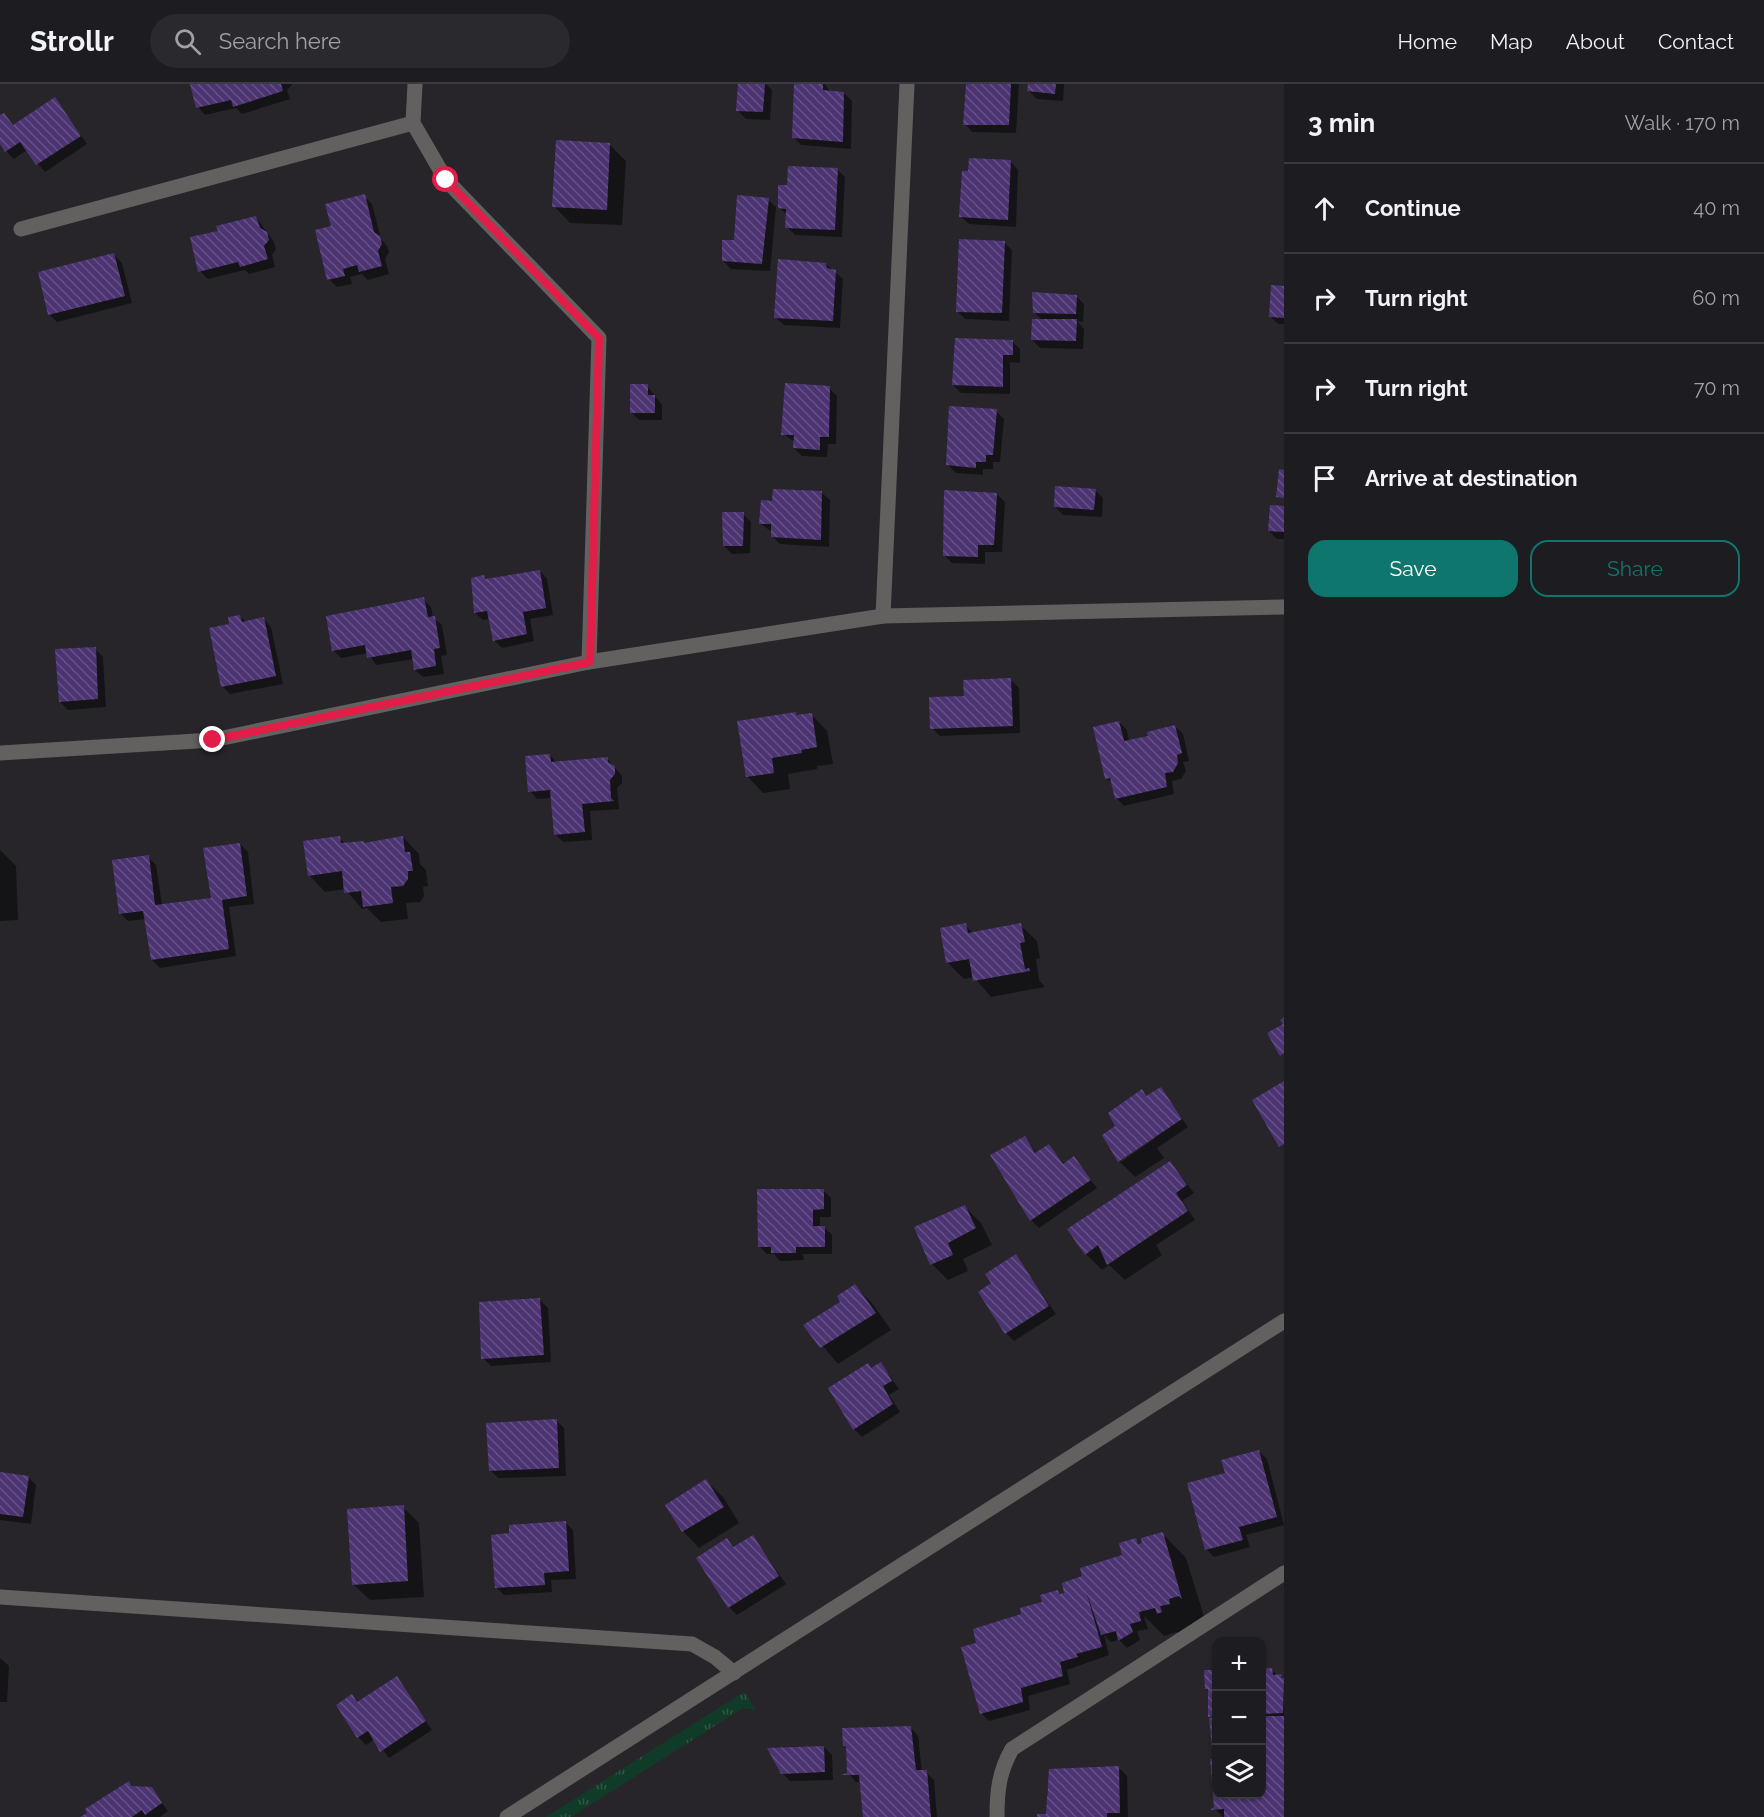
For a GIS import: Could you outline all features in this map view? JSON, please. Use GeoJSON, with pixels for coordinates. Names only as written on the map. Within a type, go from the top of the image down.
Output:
{"type":"FeatureCollection","features":[{"type":"Feature","properties":{"kind":"street"},"geometry":{"type":"LineString","coordinates":[[415,84],[413,123],[446,180],[599,338],[590,662]]}},
{"type":"Feature","properties":{"kind":"street"},"geometry":{"type":"LineString","coordinates":[[883,616],[907,84]]}},
{"type":"Feature","properties":{"kind":"street"},"geometry":{"type":"LineString","coordinates":[[21,229],[413,123]]}},
{"type":"Feature","properties":{"kind":"street"},"geometry":{"type":"LineString","coordinates":[[0,753],[213,740],[590,662],[883,616],[1284,607]]}},
{"type":"Feature","properties":{"kind":"street"},"geometry":{"type":"LineString","coordinates":[[507,1817],[1284,1321]]}},
{"type":"Feature","properties":{"kind":"street"},"geometry":{"type":"LineString","coordinates":[[997,1817],[997,1789],[1002,1767],[1012,1749],[1284,1573]]}},
{"type":"Feature","properties":{"kind":"street"},"geometry":{"type":"LineString","coordinates":[[0,1597],[692,1644],[715,1657],[734,1672]]}},
{"type":"Feature","properties":{"kind":"green space"},"geometry":{"type":"Polygon","coordinates":[[[744,1692],[756,1710],[743,1708],[571,1817],[546,1817],[744,1692]]]}},
{"type":"Feature","properties":{"kind":"building"},"geometry":{"type":"Polygon","coordinates":[[[190,84],[281,84],[283,91],[233,107],[231,100],[196,108],[190,84]]]}},
{"type":"Feature","properties":{"kind":"building"},"geometry":{"type":"Polygon","coordinates":[[[738,84],[765,84],[763,112],[736,111],[738,84]]]}},
{"type":"Feature","properties":{"kind":"building"},"geometry":{"type":"Polygon","coordinates":[[[794,84],[823,84],[823,90],[844,92],[843,142],[792,138],[794,84]]]}},
{"type":"Feature","properties":{"kind":"building"},"geometry":{"type":"Polygon","coordinates":[[[966,84],[1011,84],[1009,125],[963,125],[966,84]]]}},
{"type":"Feature","properties":{"kind":"building"},"geometry":{"type":"Polygon","coordinates":[[[1028,84],[1056,84],[1055,94],[1027,91],[1028,84]]]}},
{"type":"Feature","properties":{"kind":"building"},"geometry":{"type":"Polygon","coordinates":[[[55,97],[81,136],[36,165],[20,142],[5,152],[0,144],[0,115],[4,113],[13,125],[55,97]]]}},
{"type":"Feature","properties":{"kind":"building"},"geometry":{"type":"Polygon","coordinates":[[[556,140],[610,143],[607,210],[552,207],[556,140]]]}},
{"type":"Feature","properties":{"kind":"building"},"geometry":{"type":"Polygon","coordinates":[[[969,158],[1011,160],[1008,220],[959,217],[962,171],[968,171],[969,158]]]}},
{"type":"Feature","properties":{"kind":"building"},"geometry":{"type":"Polygon","coordinates":[[[788,166],[838,168],[835,230],[785,228],[786,209],[778,208],[778,185],[787,185],[788,166]]]}},
{"type":"Feature","properties":{"kind":"building"},"geometry":{"type":"Polygon","coordinates":[[[365,194],[374,232],[380,236],[382,244],[378,251],[382,266],[359,272],[357,265],[343,269],[345,276],[327,280],[315,230],[331,226],[325,204],[365,194]]]}},
{"type":"Feature","properties":{"kind":"building"},"geometry":{"type":"Polygon","coordinates":[[[737,195],[769,198],[762,264],[722,261],[722,240],[734,240],[737,195]]]}},
{"type":"Feature","properties":{"kind":"building"},"geometry":{"type":"Polygon","coordinates":[[[256,216],[260,228],[267,232],[269,240],[264,246],[268,259],[240,267],[238,262],[198,272],[190,237],[218,231],[216,226],[256,216]]]}},
{"type":"Feature","properties":{"kind":"building"},"geometry":{"type":"Polygon","coordinates":[[[959,239],[1005,241],[1002,313],[956,312],[959,239]]]}},
{"type":"Feature","properties":{"kind":"building"},"geometry":{"type":"Polygon","coordinates":[[[114,253],[125,296],[48,315],[38,272],[114,253]]]}},
{"type":"Feature","properties":{"kind":"building"},"geometry":{"type":"Polygon","coordinates":[[[778,259],[826,263],[827,268],[836,270],[833,321],[774,318],[778,259]]]}},
{"type":"Feature","properties":{"kind":"building"},"geometry":{"type":"Polygon","coordinates":[[[1271,285],[1284,286],[1284,318],[1269,317],[1271,285]]]}},
{"type":"Feature","properties":{"kind":"building"},"geometry":{"type":"Polygon","coordinates":[[[1032,292],[1077,295],[1076,314],[1033,313],[1032,292]]]}},
{"type":"Feature","properties":{"kind":"building"},"geometry":{"type":"Polygon","coordinates":[[[1032,319],[1077,319],[1076,341],[1031,340],[1032,319]]]}},
{"type":"Feature","properties":{"kind":"building"},"geometry":{"type":"Polygon","coordinates":[[[955,338],[1013,340],[1013,355],[1003,355],[1003,387],[952,385],[955,338]]]}},
{"type":"Feature","properties":{"kind":"building"},"geometry":{"type":"Polygon","coordinates":[[[785,383],[830,386],[829,437],[820,437],[820,450],[793,448],[794,435],[781,435],[785,383]]]}},
{"type":"Feature","properties":{"kind":"building"},"geometry":{"type":"Polygon","coordinates":[[[630,384],[648,384],[648,395],[655,395],[655,413],[630,413],[630,384]]]}},
{"type":"Feature","properties":{"kind":"building"},"geometry":{"type":"Polygon","coordinates":[[[949,406],[997,409],[993,455],[986,455],[986,462],[976,462],[976,468],[946,465],[949,406]]]}},
{"type":"Feature","properties":{"kind":"building"},"geometry":{"type":"Polygon","coordinates":[[[1279,469],[1284,470],[1284,498],[1276,497],[1279,469]]]}},
{"type":"Feature","properties":{"kind":"building"},"geometry":{"type":"Polygon","coordinates":[[[1055,486],[1096,489],[1094,510],[1054,507],[1055,486]]]}},
{"type":"Feature","properties":{"kind":"building"},"geometry":{"type":"Polygon","coordinates":[[[773,489],[822,491],[821,540],[771,537],[771,524],[759,524],[761,500],[772,501],[773,489]]]}},
{"type":"Feature","properties":{"kind":"building"},"geometry":{"type":"Polygon","coordinates":[[[944,490],[997,493],[994,545],[978,545],[978,557],[943,556],[944,490]]]}},
{"type":"Feature","properties":{"kind":"building"},"geometry":{"type":"Polygon","coordinates":[[[1270,505],[1284,506],[1284,532],[1268,531],[1270,505]]]}},
{"type":"Feature","properties":{"kind":"building"},"geometry":{"type":"Polygon","coordinates":[[[722,512],[744,512],[743,546],[723,546],[722,512]]]}},
{"type":"Feature","properties":{"kind":"building"},"geometry":{"type":"Polygon","coordinates":[[[540,570],[546,608],[523,612],[527,634],[493,641],[487,611],[474,613],[471,578],[484,575],[485,579],[540,570]]]}},
{"type":"Feature","properties":{"kind":"building"},"geometry":{"type":"Polygon","coordinates":[[[424,597],[428,617],[435,616],[440,648],[434,649],[436,666],[414,670],[411,650],[367,658],[365,645],[332,651],[326,616],[424,597]]]}},
{"type":"Feature","properties":{"kind":"building"},"geometry":{"type":"Polygon","coordinates":[[[240,615],[242,622],[264,617],[276,676],[221,687],[209,628],[229,624],[228,617],[240,615]]]}},
{"type":"Feature","properties":{"kind":"building"},"geometry":{"type":"Polygon","coordinates":[[[96,647],[98,699],[59,702],[55,649],[96,647]]]}},
{"type":"Feature","properties":{"kind":"building"},"geometry":{"type":"Polygon","coordinates":[[[1011,678],[1013,726],[930,729],[929,697],[964,696],[963,680],[1011,678]]]}},
{"type":"Feature","properties":{"kind":"building"},"geometry":{"type":"Polygon","coordinates":[[[796,712],[796,715],[812,713],[817,747],[801,750],[802,753],[772,758],[774,773],[746,777],[737,721],[796,712]]]}},
{"type":"Feature","properties":{"kind":"building"},"geometry":{"type":"Polygon","coordinates":[[[1119,721],[1124,741],[1148,736],[1147,732],[1175,725],[1182,753],[1177,755],[1178,763],[1173,772],[1165,773],[1167,787],[1115,799],[1110,778],[1105,779],[1093,727],[1119,721]]]}},
{"type":"Feature","properties":{"kind":"building"},"geometry":{"type":"Polygon","coordinates":[[[550,754],[551,762],[608,757],[608,762],[615,766],[615,774],[610,780],[611,798],[614,801],[582,804],[585,832],[554,835],[550,790],[528,792],[525,756],[550,754]]]}},
{"type":"Feature","properties":{"kind":"building"},"geometry":{"type":"Polygon","coordinates":[[[340,836],[341,843],[364,841],[364,843],[403,836],[405,852],[410,852],[413,871],[408,871],[408,879],[403,886],[391,887],[393,903],[363,907],[361,891],[344,893],[342,871],[308,876],[303,841],[340,836]]]}},
{"type":"Feature","properties":{"kind":"building"},"geometry":{"type":"Polygon","coordinates":[[[240,843],[247,896],[222,900],[229,949],[151,960],[143,911],[119,914],[112,860],[149,855],[155,905],[211,898],[203,848],[240,843]]]}},
{"type":"Feature","properties":{"kind":"building"},"geometry":{"type":"Polygon","coordinates":[[[966,923],[968,933],[1021,923],[1025,942],[1020,943],[1025,969],[1029,968],[1030,971],[973,981],[969,959],[946,963],[940,928],[966,923]]]}},
{"type":"Feature","properties":{"kind":"building"},"geometry":{"type":"Polygon","coordinates":[[[1284,1017],[1284,1053],[1280,1056],[1267,1033],[1283,1024],[1280,1020],[1284,1017]]]}},
{"type":"Feature","properties":{"kind":"building"},"geometry":{"type":"Polygon","coordinates":[[[1284,1081],[1284,1144],[1279,1147],[1252,1100],[1284,1081]]]}},
{"type":"Feature","properties":{"kind":"building"},"geometry":{"type":"Polygon","coordinates":[[[1161,1087],[1182,1119],[1118,1162],[1102,1135],[1115,1126],[1108,1113],[1142,1089],[1146,1096],[1161,1087]]]}},
{"type":"Feature","properties":{"kind":"building"},"geometry":{"type":"Polygon","coordinates":[[[1025,1136],[1035,1153],[1049,1144],[1063,1164],[1074,1156],[1091,1180],[1030,1221],[990,1155],[1025,1136]]]}},
{"type":"Feature","properties":{"kind":"building"},"geometry":{"type":"Polygon","coordinates":[[[1170,1161],[1187,1185],[1176,1193],[1188,1211],[1107,1265],[1098,1245],[1085,1255],[1067,1229],[1170,1161]]]}},
{"type":"Feature","properties":{"kind":"building"},"geometry":{"type":"Polygon","coordinates":[[[757,1189],[824,1189],[824,1209],[813,1210],[813,1226],[825,1226],[825,1247],[796,1247],[796,1253],[771,1253],[771,1247],[758,1247],[757,1189]]]}},
{"type":"Feature","properties":{"kind":"building"},"geometry":{"type":"Polygon","coordinates":[[[965,1205],[976,1228],[948,1243],[953,1255],[930,1265],[914,1227],[965,1205]]]}},
{"type":"Feature","properties":{"kind":"building"},"geometry":{"type":"Polygon","coordinates":[[[1016,1254],[1049,1306],[1005,1334],[978,1292],[991,1283],[985,1274],[1016,1254]]]}},
{"type":"Feature","properties":{"kind":"building"},"geometry":{"type":"Polygon","coordinates":[[[855,1284],[876,1313],[820,1348],[803,1325],[840,1302],[837,1296],[855,1284]]]}},
{"type":"Feature","properties":{"kind":"building"},"geometry":{"type":"Polygon","coordinates":[[[540,1298],[544,1355],[481,1359],[479,1302],[540,1298]]]}},
{"type":"Feature","properties":{"kind":"building"},"geometry":{"type":"Polygon","coordinates":[[[881,1362],[892,1381],[883,1386],[893,1404],[853,1430],[828,1388],[868,1363],[871,1368],[881,1362]]]}},
{"type":"Feature","properties":{"kind":"building"},"geometry":{"type":"Polygon","coordinates":[[[557,1419],[559,1468],[489,1471],[486,1423],[557,1419]]]}},
{"type":"Feature","properties":{"kind":"building"},"geometry":{"type":"Polygon","coordinates":[[[1259,1450],[1277,1517],[1239,1527],[1243,1540],[1205,1550],[1187,1483],[1225,1473],[1221,1460],[1259,1450]]]}},
{"type":"Feature","properties":{"kind":"building"},"geometry":{"type":"Polygon","coordinates":[[[0,1472],[29,1476],[23,1517],[0,1514],[0,1472]]]}},
{"type":"Feature","properties":{"kind":"building"},"geometry":{"type":"Polygon","coordinates":[[[706,1479],[724,1507],[682,1532],[665,1505],[706,1479]]]}},
{"type":"Feature","properties":{"kind":"building"},"geometry":{"type":"Polygon","coordinates":[[[404,1505],[408,1581],[352,1585],[347,1509],[404,1505]]]}},
{"type":"Feature","properties":{"kind":"building"},"geometry":{"type":"Polygon","coordinates":[[[566,1521],[569,1571],[544,1573],[545,1585],[495,1588],[491,1535],[509,1533],[509,1525],[566,1521]]]}},
{"type":"Feature","properties":{"kind":"building"},"geometry":{"type":"Polygon","coordinates":[[[1163,1532],[1182,1599],[1179,1596],[1169,1599],[1170,1604],[1160,1606],[1162,1612],[1157,1614],[1155,1608],[1139,1612],[1141,1621],[1130,1624],[1133,1632],[1118,1641],[1116,1631],[1101,1635],[1086,1591],[1102,1647],[1076,1654],[1078,1657],[1060,1662],[1063,1676],[1021,1688],[1023,1702],[980,1714],[961,1647],[976,1643],[973,1629],[1021,1614],[1020,1608],[1042,1602],[1040,1595],[1058,1590],[1059,1594],[1064,1593],[1062,1583],[1082,1576],[1080,1568],[1122,1555],[1119,1543],[1136,1538],[1138,1544],[1142,1543],[1141,1538],[1163,1532]]]}},
{"type":"Feature","properties":{"kind":"building"},"geometry":{"type":"Polygon","coordinates":[[[753,1535],[779,1576],[728,1608],[696,1558],[727,1538],[733,1547],[753,1535]]]}},
{"type":"Feature","properties":{"kind":"building"},"geometry":{"type":"Polygon","coordinates":[[[1272,1668],[1273,1675],[1282,1674],[1281,1678],[1284,1678],[1283,1713],[1266,1714],[1266,1669],[1272,1668]]]}},
{"type":"Feature","properties":{"kind":"building"},"geometry":{"type":"Polygon","coordinates":[[[1204,1670],[1212,1670],[1212,1716],[1208,1717],[1208,1689],[1205,1689],[1204,1670]]]}},
{"type":"Feature","properties":{"kind":"building"},"geometry":{"type":"Polygon","coordinates":[[[397,1676],[426,1721],[380,1752],[368,1731],[357,1738],[336,1705],[352,1694],[357,1702],[397,1676]]]}},
{"type":"Feature","properties":{"kind":"building"},"geometry":{"type":"Polygon","coordinates":[[[1266,1716],[1284,1716],[1284,1817],[1224,1817],[1224,1809],[1210,1810],[1214,1807],[1213,1799],[1266,1799],[1266,1716]]]}},
{"type":"Feature","properties":{"kind":"building"},"geometry":{"type":"Polygon","coordinates":[[[1209,1718],[1212,1718],[1212,1749],[1209,1718]]]}},
{"type":"Feature","properties":{"kind":"building"},"geometry":{"type":"Polygon","coordinates":[[[911,1726],[916,1770],[927,1770],[931,1817],[863,1817],[859,1775],[841,1775],[847,1773],[846,1746],[843,1746],[842,1728],[911,1726]]]}},
{"type":"Feature","properties":{"kind":"building"},"geometry":{"type":"Polygon","coordinates":[[[824,1746],[825,1772],[781,1774],[767,1748],[824,1746]]]}},
{"type":"Feature","properties":{"kind":"building"},"geometry":{"type":"Polygon","coordinates":[[[1210,1759],[1212,1759],[1212,1783],[1210,1759]]]}},
{"type":"Feature","properties":{"kind":"building"},"geometry":{"type":"Polygon","coordinates":[[[1119,1766],[1120,1813],[1107,1813],[1107,1817],[1037,1817],[1037,1814],[1046,1814],[1049,1769],[1119,1766]]]}},
{"type":"Feature","properties":{"kind":"building"},"geometry":{"type":"Polygon","coordinates":[[[129,1781],[131,1786],[152,1787],[162,1803],[145,1815],[142,1810],[132,1817],[80,1817],[87,1813],[85,1809],[129,1781]]]}},
{"type":"Feature","properties":{"kind":"route"},"geometry":{"type":"LineString","coordinates":[[213,740],[590,662],[599,338],[446,180]]}}]}
